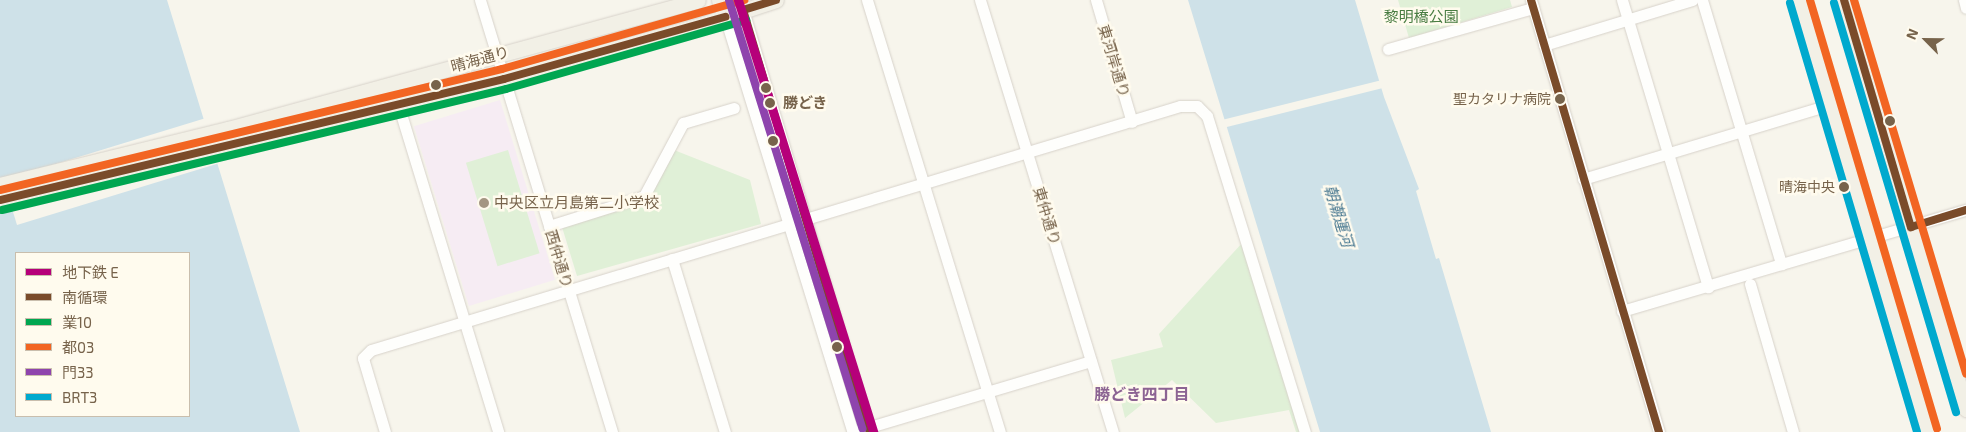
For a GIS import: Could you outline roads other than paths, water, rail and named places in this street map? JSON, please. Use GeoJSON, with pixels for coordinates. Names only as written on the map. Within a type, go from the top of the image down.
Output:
{"type":"FeatureCollection","features":[{"type":"Feature","properties":{"kind":"main road","name":"晴海通り"},"geometry":{"type":"LineString","coordinates":[[0,200],[229,136],[497,54],[698,0]]}},
{"type":"Feature","properties":{"kind":"main road"},"geometry":{"type":"LineString","coordinates":[[719,0],[725,17]]}},
{"type":"Feature","properties":{"kind":"main road","name":"晴海通り"},"geometry":{"type":"LineString","coordinates":[[0,185],[229,136],[398,104],[504,79],[725,17],[742,5],[776,0]]}},
{"type":"Feature","properties":{"kind":"main road"},"geometry":{"type":"LineString","coordinates":[[1800,0],[1927,432]]}},
{"type":"Feature","properties":{"kind":"main road"},"geometry":{"type":"LineString","coordinates":[[1844,0],[1966,409]]}},
{"type":"Feature","properties":{"kind":"street","name":"西仲通り"},"geometry":{"type":"LineString","coordinates":[[480,0],[612,432]]}},
{"type":"Feature","properties":{"kind":"street"},"geometry":{"type":"LineString","coordinates":[[867,0],[1000,432]]}},
{"type":"Feature","properties":{"kind":"street","name":"東仲通り"},"geometry":{"type":"LineString","coordinates":[[980,0],[1113,432]]}},
{"type":"Feature","properties":{"kind":"street","name":"東河岸通り"},"geometry":{"type":"LineString","coordinates":[[1096,0],[1132,122]]}},
{"type":"Feature","properties":{"kind":"street"},"geometry":{"type":"LineString","coordinates":[[1622,0],[1708,287]]}},
{"type":"Feature","properties":{"kind":"street"},"geometry":{"type":"LineString","coordinates":[[1544,45],[1692,0]]}},
{"type":"Feature","properties":{"kind":"street"},"geometry":{"type":"LineString","coordinates":[[1702,0],[1781,264]]}},
{"type":"Feature","properties":{"kind":"street"},"geometry":{"type":"LineString","coordinates":[[1964,0],[1966,8]]}},
{"type":"Feature","properties":{"kind":"street"},"geometry":{"type":"LineString","coordinates":[[1388,50],[1532,4],[1659,432]]}},
{"type":"Feature","properties":{"kind":"street"},"geometry":{"type":"LineString","coordinates":[[742,5],[869,430]]}},
{"type":"Feature","properties":{"kind":"street"},"geometry":{"type":"LineString","coordinates":[[725,17],[853,432],[869,430],[1091,361]]}},
{"type":"Feature","properties":{"kind":"street"},"geometry":{"type":"LineString","coordinates":[[398,104],[498,432]]}},
{"type":"Feature","properties":{"kind":"street"},"geometry":{"type":"LineString","coordinates":[[1583,179],[1831,104]]}},
{"type":"Feature","properties":{"kind":"street"},"geometry":{"type":"LineString","coordinates":[[385,432],[364,363],[366,353],[1180,106],[1197,106],[1207,116],[1305,432]]}},
{"type":"Feature","properties":{"kind":"street"},"geometry":{"type":"LineString","coordinates":[[549,226],[644,196],[683,123],[734,108]]}},
{"type":"Feature","properties":{"kind":"street"},"geometry":{"type":"LineString","coordinates":[[1622,311],[1966,210]]}},
{"type":"Feature","properties":{"kind":"street"},"geometry":{"type":"LineString","coordinates":[[672,260],[725,432]]}},
{"type":"Feature","properties":{"kind":"street"},"geometry":{"type":"LineString","coordinates":[[1750,284],[1793,432]]}},
{"type":"Feature","properties":{"kind":"water"},"geometry":{"type":"Polygon","coordinates":[[[0,0],[167,0],[300,432],[0,432],[0,0]]]}},
{"type":"Feature","properties":{"kind":"water","name":"朝潮運河"},"geometry":{"type":"Polygon","coordinates":[[[1188,0],[1355,0],[1384,97],[1419,189],[1416,191],[1436,259],[1439,258],[1491,432],[1320,432],[1188,0]]]}},
{"type":"Feature","properties":{"kind":"metro line","name":"E"},"geometry":{"type":"LineString","coordinates":[[738,0],[873,432]]}},
{"type":"Feature","properties":{"kind":"place","name":"聖カタリナ病院"},"geometry":{"type":"Point","coordinates":[1560,99]}},
{"type":"Feature","properties":{"kind":"place","name":"勝どき"},"geometry":{"type":"Point","coordinates":[770,103]}},
{"type":"Feature","properties":{"kind":"place","name":"晴海中央"},"geometry":{"type":"Point","coordinates":[1844,187]}},
{"type":"Feature","properties":{"kind":"place","name":"中央区立月島第二小学校"},"geometry":{"type":"Point","coordinates":[484,203]}},
{"type":"Feature","properties":{"kind":"district","name":"勝どき四丁目"},"geometry":{"type":"Point","coordinates":[1142,394]}},
{"type":"Feature","properties":{"kind":"park label","name":"黎明橋公園"},"geometry":{"type":"Point","coordinates":[1421,17]}}]}
